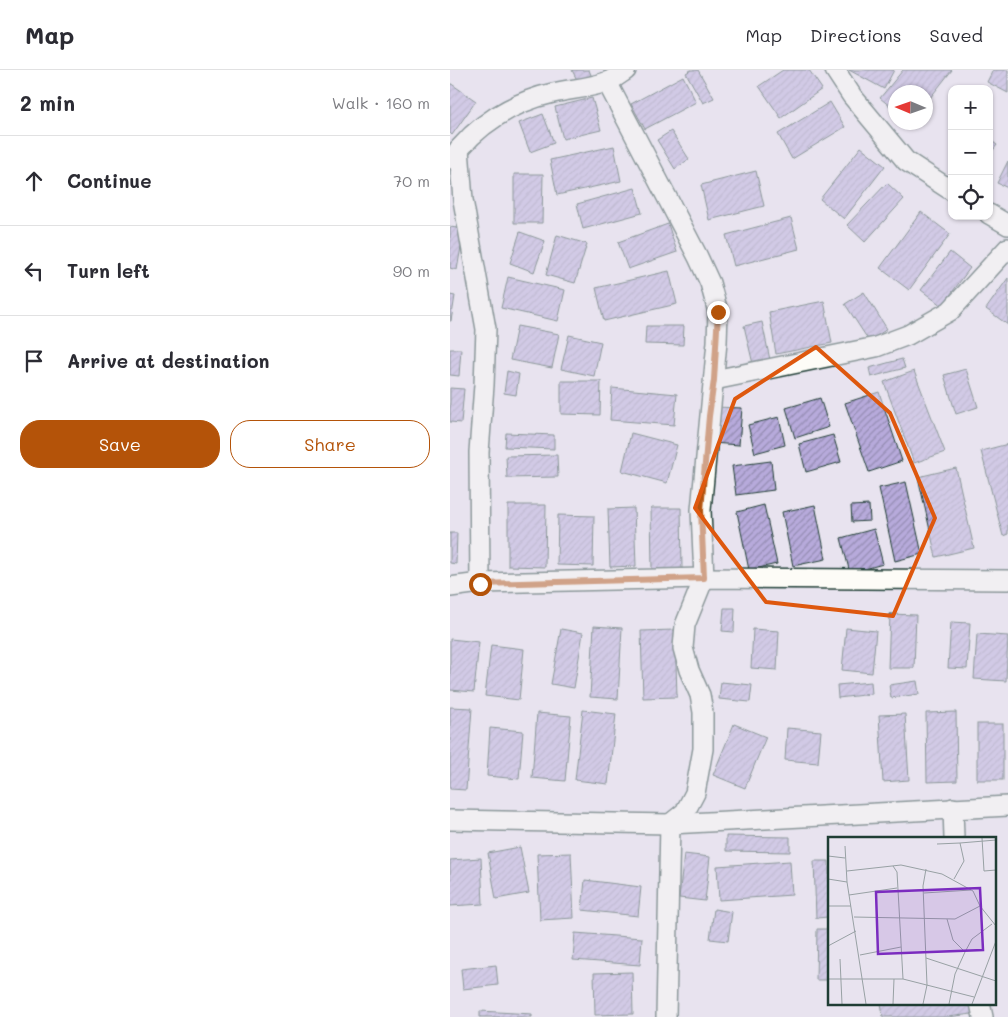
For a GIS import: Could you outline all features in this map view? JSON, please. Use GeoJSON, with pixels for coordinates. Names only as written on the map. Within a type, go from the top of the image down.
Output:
{"type":"FeatureCollection","features":[{"type":"Feature","properties":{"kind":"street"},"geometry":{"type":"LineString","coordinates":[[480,584],[479,452],[486,329],[455,156],[474,134],[500,114],[524,102],[552,93],[607,82],[626,70]]}},
{"type":"Feature","properties":{"kind":"street"},"geometry":{"type":"LineString","coordinates":[[835,70],[852,96],[906,161],[948,188]]}},
{"type":"Feature","properties":{"kind":"street"},"geometry":{"type":"LineString","coordinates":[[607,82],[698,257],[710,283],[718,312],[714,380],[701,510],[704,578],[685,625],[683,648],[689,670],[700,695],[703,712],[703,749],[695,793],[685,812],[670,824]]}},
{"type":"Feature","properties":{"kind":"street"},"geometry":{"type":"LineString","coordinates":[[993,216],[1008,225]]}},
{"type":"Feature","properties":{"kind":"street"},"geometry":{"type":"LineString","coordinates":[[714,380],[876,347],[908,335],[950,311],[1008,248]]}},
{"type":"Feature","properties":{"kind":"street"},"geometry":{"type":"LineString","coordinates":[[450,587],[480,584],[704,578],[1008,580]]}},
{"type":"Feature","properties":{"kind":"street"},"geometry":{"type":"LineString","coordinates":[[450,820],[670,824],[1008,806]]}},
{"type":"Feature","properties":{"kind":"street"},"geometry":{"type":"LineString","coordinates":[[952,808],[954,837]]}},
{"type":"Feature","properties":{"kind":"street"},"geometry":{"type":"LineString","coordinates":[[666,1017],[670,824]]}},
{"type":"Feature","properties":{"kind":"street"},"geometry":{"type":"LineString","coordinates":[[980,1004],[983,1017]]}},
{"type":"Feature","properties":{"kind":"highlighted area"},"geometry":{"type":"Polygon","coordinates":[[[816,347],[890,413],[935,518],[893,616],[766,602],[695,508],[735,399],[816,347]]]}},
{"type":"Feature","properties":{"kind":"building"},"geometry":{"type":"Polygon","coordinates":[[[572,70],[589,70],[591,75],[578,82],[572,70]]]}},
{"type":"Feature","properties":{"kind":"building"},"geometry":{"type":"Polygon","coordinates":[[[691,70],[698,70],[714,98],[703,103],[686,73],[691,70]]]}},
{"type":"Feature","properties":{"kind":"building"},"geometry":{"type":"Polygon","coordinates":[[[783,70],[809,70],[822,89],[781,118],[759,86],[783,70]]]}},
{"type":"Feature","properties":{"kind":"building"},"geometry":{"type":"Polygon","coordinates":[[[849,70],[894,70],[884,89],[849,70]]]}},
{"type":"Feature","properties":{"kind":"building"},"geometry":{"type":"Polygon","coordinates":[[[903,70],[952,70],[933,94],[933,85],[891,85],[903,70]]]}},
{"type":"Feature","properties":{"kind":"building"},"geometry":{"type":"Polygon","coordinates":[[[993,70],[1008,70],[1008,93],[987,82],[993,70]]]}},
{"type":"Feature","properties":{"kind":"building"},"geometry":{"type":"Polygon","coordinates":[[[683,76],[696,102],[645,129],[631,104],[683,76]]]}},
{"type":"Feature","properties":{"kind":"building"},"geometry":{"type":"Polygon","coordinates":[[[450,83],[476,101],[452,135],[450,133],[450,83]]]}},
{"type":"Feature","properties":{"kind":"building"},"geometry":{"type":"Polygon","coordinates":[[[888,88],[888,104],[880,98],[888,88]]]}},
{"type":"Feature","properties":{"kind":"building"},"geometry":{"type":"Polygon","coordinates":[[[592,98],[601,130],[563,139],[555,107],[592,98]]]}},
{"type":"Feature","properties":{"kind":"building"},"geometry":{"type":"Polygon","coordinates":[[[830,102],[845,127],[792,159],[778,134],[830,102]]]}},
{"type":"Feature","properties":{"kind":"building"},"geometry":{"type":"Polygon","coordinates":[[[543,114],[554,143],[530,152],[519,123],[543,114]]]}},
{"type":"Feature","properties":{"kind":"building"},"geometry":{"type":"Polygon","coordinates":[[[671,131],[689,159],[675,169],[657,140],[671,131]]]}},
{"type":"Feature","properties":{"kind":"building"},"geometry":{"type":"Polygon","coordinates":[[[993,142],[997,145],[993,150],[993,142]]]}},
{"type":"Feature","properties":{"kind":"building"},"geometry":{"type":"Polygon","coordinates":[[[614,146],[621,181],[557,195],[550,160],[614,146]]]}},
{"type":"Feature","properties":{"kind":"building"},"geometry":{"type":"Polygon","coordinates":[[[861,147],[885,166],[844,219],[820,199],[861,147]]]}},
{"type":"Feature","properties":{"kind":"building"},"geometry":{"type":"Polygon","coordinates":[[[1008,161],[1008,188],[997,183],[1008,161]]]}},
{"type":"Feature","properties":{"kind":"building"},"geometry":{"type":"Polygon","coordinates":[[[756,171],[764,206],[709,220],[701,185],[756,171]]]}},
{"type":"Feature","properties":{"kind":"building"},"geometry":{"type":"Polygon","coordinates":[[[514,174],[543,174],[542,223],[514,223],[514,174]]]}},
{"type":"Feature","properties":{"kind":"building"},"geometry":{"type":"Polygon","coordinates":[[[887,183],[904,199],[865,242],[847,225],[887,183]]]}},
{"type":"Feature","properties":{"kind":"building"},"geometry":{"type":"Polygon","coordinates":[[[635,188],[642,213],[583,229],[577,204],[635,188]]]}},
{"type":"Feature","properties":{"kind":"building"},"geometry":{"type":"Polygon","coordinates":[[[921,212],[950,234],[909,290],[880,268],[921,212]]]}},
{"type":"Feature","properties":{"kind":"building"},"geometry":{"type":"Polygon","coordinates":[[[791,218],[799,249],[734,266],[726,235],[791,218]]]}},
{"type":"Feature","properties":{"kind":"building"},"geometry":{"type":"Polygon","coordinates":[[[668,224],[677,252],[628,269],[618,242],[668,224]]]}},
{"type":"Feature","properties":{"kind":"building"},"geometry":{"type":"Polygon","coordinates":[[[450,227],[464,229],[457,270],[450,268],[450,227]]]}},
{"type":"Feature","properties":{"kind":"building"},"geometry":{"type":"Polygon","coordinates":[[[520,232],[545,241],[534,272],[510,263],[520,232]]]}},
{"type":"Feature","properties":{"kind":"building"},"geometry":{"type":"Polygon","coordinates":[[[557,235],[587,244],[575,283],[546,275],[557,235]]]}},
{"type":"Feature","properties":{"kind":"building"},"geometry":{"type":"Polygon","coordinates":[[[950,252],[970,268],[942,306],[921,290],[950,252]]]}},
{"type":"Feature","properties":{"kind":"building"},"geometry":{"type":"Polygon","coordinates":[[[669,271],[677,304],[604,321],[596,288],[669,271]]]}},
{"type":"Feature","properties":{"kind":"building"},"geometry":{"type":"Polygon","coordinates":[[[508,277],[565,290],[558,321],[501,308],[508,277]]]}},
{"type":"Feature","properties":{"kind":"building"},"geometry":{"type":"Polygon","coordinates":[[[1008,278],[1008,325],[986,309],[1008,278]]]}},
{"type":"Feature","properties":{"kind":"building"},"geometry":{"type":"Polygon","coordinates":[[[864,292],[887,329],[869,341],[845,304],[864,292]]]}},
{"type":"Feature","properties":{"kind":"building"},"geometry":{"type":"Polygon","coordinates":[[[450,295],[455,296],[451,321],[450,321],[450,295]]]}},
{"type":"Feature","properties":{"kind":"building"},"geometry":{"type":"Polygon","coordinates":[[[824,301],[832,343],[776,354],[769,312],[824,301]]]}},
{"type":"Feature","properties":{"kind":"building"},"geometry":{"type":"Polygon","coordinates":[[[762,322],[770,360],[753,364],[744,326],[762,322]]]}},
{"type":"Feature","properties":{"kind":"building"},"geometry":{"type":"Polygon","coordinates":[[[517,326],[559,334],[552,368],[510,360],[517,326]]]}},
{"type":"Feature","properties":{"kind":"building"},"geometry":{"type":"Polygon","coordinates":[[[646,326],[684,326],[683,345],[645,344],[646,326]]]}},
{"type":"Feature","properties":{"kind":"building"},"geometry":{"type":"Polygon","coordinates":[[[569,335],[601,342],[594,376],[561,369],[569,335]]]}},
{"type":"Feature","properties":{"kind":"building"},"geometry":{"type":"Polygon","coordinates":[[[450,349],[461,349],[459,376],[450,375],[450,349]]]}},
{"type":"Feature","properties":{"kind":"building"},"geometry":{"type":"Polygon","coordinates":[[[902,359],[905,368],[871,377],[869,368],[902,359]]]}},
{"type":"Feature","properties":{"kind":"building"},"geometry":{"type":"Polygon","coordinates":[[[966,369],[978,407],[956,414],[944,375],[966,369]]]}},
{"type":"Feature","properties":{"kind":"building"},"geometry":{"type":"Polygon","coordinates":[[[507,371],[519,374],[516,395],[504,393],[507,371]]]}},
{"type":"Feature","properties":{"kind":"building"},"geometry":{"type":"Polygon","coordinates":[[[914,371],[945,452],[914,463],[884,382],[914,371]]]}},
{"type":"Feature","properties":{"kind":"building"},"geometry":{"type":"Polygon","coordinates":[[[561,381],[601,381],[600,415],[561,414],[561,381]]]}},
{"type":"Feature","properties":{"kind":"building"},"geometry":{"type":"Polygon","coordinates":[[[450,388],[464,389],[461,423],[450,422],[450,388]]]}},
{"type":"Feature","properties":{"kind":"building"},"geometry":{"type":"Polygon","coordinates":[[[612,388],[677,394],[674,425],[610,420],[612,388]]]}},
{"type":"Feature","properties":{"kind":"building"},"geometry":{"type":"Polygon","coordinates":[[[879,392],[902,461],[869,472],[845,403],[879,392]]]}},
{"type":"Feature","properties":{"kind":"building"},"geometry":{"type":"Polygon","coordinates":[[[820,398],[829,427],[795,438],[786,408],[820,398]]]}},
{"type":"Feature","properties":{"kind":"building"},"geometry":{"type":"Polygon","coordinates":[[[715,407],[742,408],[739,445],[712,443],[715,407]]]}},
{"type":"Feature","properties":{"kind":"building"},"geometry":{"type":"Polygon","coordinates":[[[779,417],[785,445],[755,453],[748,425],[779,417]]]}},
{"type":"Feature","properties":{"kind":"building"},"geometry":{"type":"Polygon","coordinates":[[[506,433],[554,435],[554,449],[505,447],[506,433]]]}},
{"type":"Feature","properties":{"kind":"building"},"geometry":{"type":"Polygon","coordinates":[[[631,433],[677,445],[667,483],[622,471],[631,433]]]}},
{"type":"Feature","properties":{"kind":"building"},"geometry":{"type":"Polygon","coordinates":[[[833,435],[841,462],[806,472],[799,444],[833,435]]]}},
{"type":"Feature","properties":{"kind":"building"},"geometry":{"type":"Polygon","coordinates":[[[1008,444],[1008,534],[1003,536],[981,451],[1008,444]]]}},
{"type":"Feature","properties":{"kind":"building"},"geometry":{"type":"Polygon","coordinates":[[[557,455],[558,477],[507,478],[506,456],[557,455]]]}},
{"type":"Feature","properties":{"kind":"building"},"geometry":{"type":"Polygon","coordinates":[[[771,461],[774,490],[736,495],[732,466],[771,461]]]}},
{"type":"Feature","properties":{"kind":"building"},"geometry":{"type":"Polygon","coordinates":[[[956,468],[974,548],[936,557],[918,477],[956,468]]]}},
{"type":"Feature","properties":{"kind":"building"},"geometry":{"type":"Polygon","coordinates":[[[906,482],[922,554],[895,561],[879,488],[906,482]]]}},
{"type":"Feature","properties":{"kind":"building"},"geometry":{"type":"Polygon","coordinates":[[[508,505],[546,505],[545,567],[508,566],[508,505]]]}},
{"type":"Feature","properties":{"kind":"building"},"geometry":{"type":"Polygon","coordinates":[[[764,505],[777,564],[749,570],[737,512],[764,505]]]}},
{"type":"Feature","properties":{"kind":"building"},"geometry":{"type":"Polygon","coordinates":[[[815,505],[826,559],[793,566],[782,512],[815,505]]]}},
{"type":"Feature","properties":{"kind":"building"},"geometry":{"type":"Polygon","coordinates":[[[869,505],[870,521],[852,522],[851,506],[869,505]]]}},
{"type":"Feature","properties":{"kind":"building"},"geometry":{"type":"Polygon","coordinates":[[[634,508],[636,566],[610,567],[608,509],[634,508]]]}},
{"type":"Feature","properties":{"kind":"building"},"geometry":{"type":"Polygon","coordinates":[[[651,508],[681,508],[682,569],[652,570],[651,508]]]}},
{"type":"Feature","properties":{"kind":"building"},"geometry":{"type":"Polygon","coordinates":[[[558,515],[594,516],[593,566],[557,565],[558,515]]]}},
{"type":"Feature","properties":{"kind":"building"},"geometry":{"type":"Polygon","coordinates":[[[874,529],[883,564],[850,573],[841,538],[874,529]]]}},
{"type":"Feature","properties":{"kind":"building"},"geometry":{"type":"Polygon","coordinates":[[[450,533],[457,533],[456,564],[450,563],[450,533]]]}},
{"type":"Feature","properties":{"kind":"building"},"geometry":{"type":"Polygon","coordinates":[[[724,608],[735,608],[734,632],[722,631],[724,608]]]}},
{"type":"Feature","properties":{"kind":"building"},"geometry":{"type":"Polygon","coordinates":[[[890,614],[916,615],[914,668],[888,668],[890,614]]]}},
{"type":"Feature","properties":{"kind":"building"},"geometry":{"type":"Polygon","coordinates":[[[951,622],[970,623],[967,669],[948,668],[951,622]]]}},
{"type":"Feature","properties":{"kind":"building"},"geometry":{"type":"Polygon","coordinates":[[[594,626],[622,628],[618,699],[590,697],[594,626]]]}},
{"type":"Feature","properties":{"kind":"building"},"geometry":{"type":"Polygon","coordinates":[[[846,628],[876,631],[872,673],[842,670],[846,628]]]}},
{"type":"Feature","properties":{"kind":"building"},"geometry":{"type":"Polygon","coordinates":[[[561,629],[583,633],[574,688],[551,684],[561,629]]]}},
{"type":"Feature","properties":{"kind":"building"},"geometry":{"type":"Polygon","coordinates":[[[753,629],[779,631],[777,670],[751,668],[753,629]]]}},
{"type":"Feature","properties":{"kind":"building"},"geometry":{"type":"Polygon","coordinates":[[[675,630],[677,697],[643,698],[641,631],[675,630]]]}},
{"type":"Feature","properties":{"kind":"building"},"geometry":{"type":"Polygon","coordinates":[[[977,634],[1008,636],[1006,681],[974,679],[977,634]]]}},
{"type":"Feature","properties":{"kind":"building"},"geometry":{"type":"Polygon","coordinates":[[[450,639],[479,642],[474,692],[450,690],[450,639]]]}},
{"type":"Feature","properties":{"kind":"building"},"geometry":{"type":"Polygon","coordinates":[[[491,645],[524,649],[519,700],[485,696],[491,645]]]}},
{"type":"Feature","properties":{"kind":"building"},"geometry":{"type":"Polygon","coordinates":[[[917,681],[919,694],[891,698],[889,685],[917,681]]]}},
{"type":"Feature","properties":{"kind":"building"},"geometry":{"type":"Polygon","coordinates":[[[721,682],[752,685],[750,702],[719,699],[721,682]]]}},
{"type":"Feature","properties":{"kind":"building"},"geometry":{"type":"Polygon","coordinates":[[[871,682],[872,694],[838,698],[837,685],[871,682]]]}},
{"type":"Feature","properties":{"kind":"building"},"geometry":{"type":"Polygon","coordinates":[[[450,707],[472,708],[466,790],[450,789],[450,707]]]}},
{"type":"Feature","properties":{"kind":"building"},"geometry":{"type":"Polygon","coordinates":[[[583,710],[616,714],[608,784],[575,780],[583,710]]]}},
{"type":"Feature","properties":{"kind":"building"},"geometry":{"type":"Polygon","coordinates":[[[956,712],[957,781],[927,782],[926,713],[956,712]]]}},
{"type":"Feature","properties":{"kind":"building"},"geometry":{"type":"Polygon","coordinates":[[[537,713],[571,716],[565,781],[532,778],[537,713]]]}},
{"type":"Feature","properties":{"kind":"building"},"geometry":{"type":"Polygon","coordinates":[[[905,714],[909,780],[883,782],[879,715],[905,714]]]}},
{"type":"Feature","properties":{"kind":"building"},"geometry":{"type":"Polygon","coordinates":[[[734,724],[766,737],[745,788],[713,775],[734,724]]]}},
{"type":"Feature","properties":{"kind":"building"},"geometry":{"type":"Polygon","coordinates":[[[977,724],[1003,724],[1003,780],[977,780],[977,724]]]}},
{"type":"Feature","properties":{"kind":"building"},"geometry":{"type":"Polygon","coordinates":[[[490,728],[523,731],[519,779],[487,776],[490,728]]]}},
{"type":"Feature","properties":{"kind":"building"},"geometry":{"type":"Polygon","coordinates":[[[787,728],[821,731],[818,763],[785,760],[787,728]]]}},
{"type":"Feature","properties":{"kind":"building"},"geometry":{"type":"Polygon","coordinates":[[[726,836],[790,837],[790,852],[726,851],[726,836]]]}},
{"type":"Feature","properties":{"kind":"building"},"geometry":{"type":"Polygon","coordinates":[[[520,847],[529,893],[496,899],[488,853],[520,847]]]}},
{"type":"Feature","properties":{"kind":"building"},"geometry":{"type":"Polygon","coordinates":[[[571,853],[574,918],[540,920],[537,854],[571,853]]]}},
{"type":"Feature","properties":{"kind":"building"},"geometry":{"type":"Polygon","coordinates":[[[684,854],[710,857],[705,901],[679,898],[684,854]]]}},
{"type":"Feature","properties":{"kind":"building"},"geometry":{"type":"Polygon","coordinates":[[[481,858],[483,904],[450,906],[450,860],[481,858]]]}},
{"type":"Feature","properties":{"kind":"building"},"geometry":{"type":"Polygon","coordinates":[[[790,861],[792,895],[719,900],[717,866],[790,861]]]}},
{"type":"Feature","properties":{"kind":"building"},"geometry":{"type":"Polygon","coordinates":[[[814,861],[828,861],[828,917],[816,918],[814,861]]]}},
{"type":"Feature","properties":{"kind":"building"},"geometry":{"type":"Polygon","coordinates":[[[585,880],[641,887],[638,916],[582,910],[585,880]]]}},
{"type":"Feature","properties":{"kind":"building"},"geometry":{"type":"Polygon","coordinates":[[[714,909],[732,912],[728,941],[710,939],[714,909]]]}},
{"type":"Feature","properties":{"kind":"building"},"geometry":{"type":"Polygon","coordinates":[[[817,929],[828,929],[828,980],[816,980],[817,929]]]}},
{"type":"Feature","properties":{"kind":"building"},"geometry":{"type":"Polygon","coordinates":[[[575,933],[642,938],[640,965],[573,960],[575,933]]]}},
{"type":"Feature","properties":{"kind":"building"},"geometry":{"type":"Polygon","coordinates":[[[496,965],[498,985],[463,989],[461,969],[496,965]]]}},
{"type":"Feature","properties":{"kind":"building"},"geometry":{"type":"Polygon","coordinates":[[[632,972],[633,1014],[595,1015],[594,973],[632,972]]]}},
{"type":"Feature","properties":{"kind":"building"},"geometry":{"type":"Polygon","coordinates":[[[881,1004],[971,1004],[972,1014],[948,1017],[883,1017],[881,1004]]]}},
{"type":"Feature","properties":{"kind":"building"},"geometry":{"type":"Polygon","coordinates":[[[480,1011],[532,1014],[532,1017],[480,1017],[480,1011]]]}},
{"type":"Feature","properties":{"kind":"route"},"geometry":{"type":"LineString","coordinates":[[480,584],[704,578],[701,510],[714,380],[718,312]]}}]}
